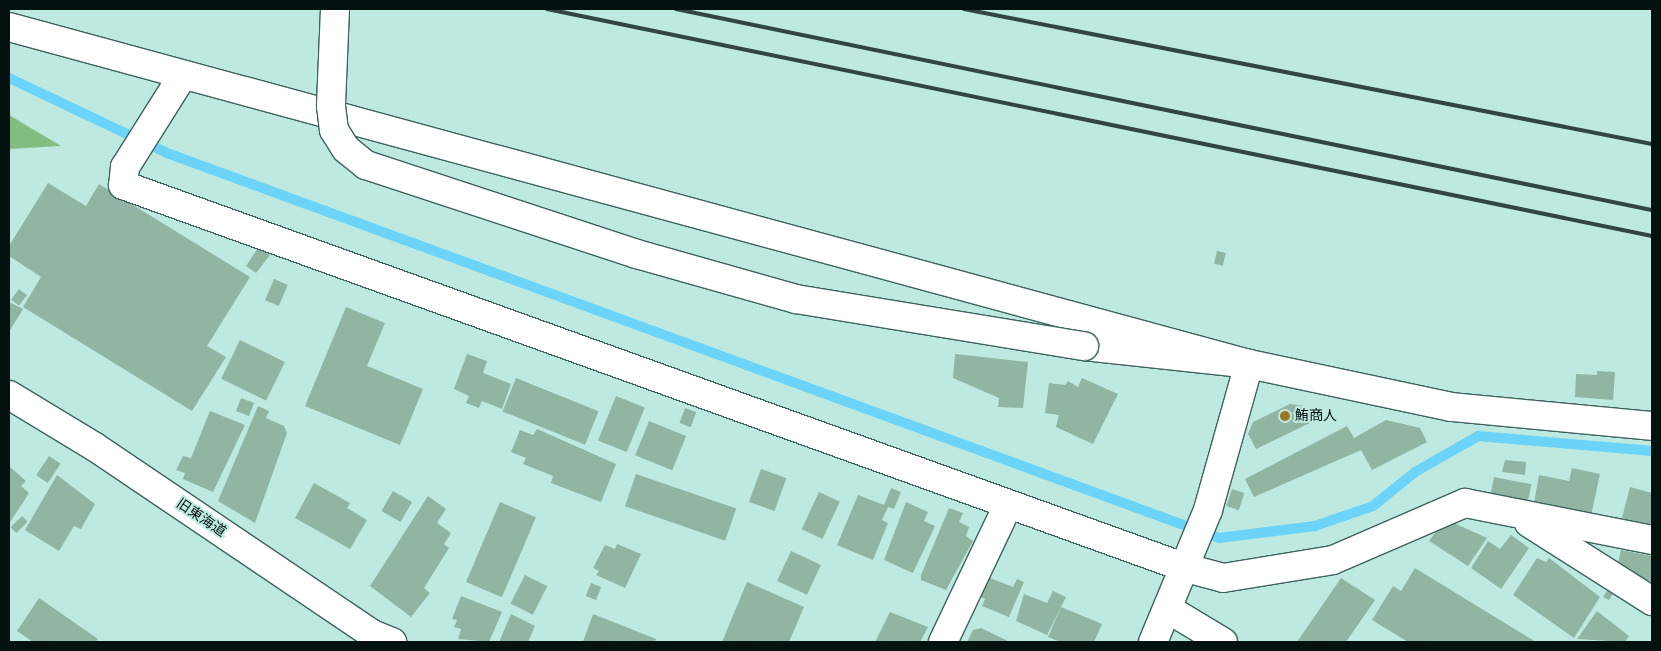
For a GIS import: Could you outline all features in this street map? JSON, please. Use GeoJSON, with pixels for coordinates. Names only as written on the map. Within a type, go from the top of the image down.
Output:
{"type":"FeatureCollection","features":[{"type":"Feature","properties":{"kind":"street"},"geometry":{"type":"LineString","coordinates":[[335,9],[331,106],[334,130],[346,149],[366,165],[637,254],[796,299],[1084,346],[1249,364]]}},
{"type":"Feature","properties":{"kind":"street"},"geometry":{"type":"LineString","coordinates":[[9,27],[1249,364],[1451,407],[1652,426]]}},
{"type":"Feature","properties":{"kind":"street"},"geometry":{"type":"LineString","coordinates":[[183,75],[125,167],[123,185],[1186,568],[1223,578],[1333,560],[1464,503],[1515,515],[1652,540]]}},
{"type":"Feature","properties":{"kind":"street"},"geometry":{"type":"LineString","coordinates":[[1153,642],[1186,568],[1206,516],[1249,364]]}},
{"type":"Feature","properties":{"kind":"street","name":"旧東海道"},"geometry":{"type":"LineString","coordinates":[[9,395],[95,447],[372,634],[392,642]]}},
{"type":"Feature","properties":{"kind":"street"},"geometry":{"type":"LineString","coordinates":[[943,642],[1008,505]]}},
{"type":"Feature","properties":{"kind":"street"},"geometry":{"type":"LineString","coordinates":[[1515,515],[1652,601]]}},
{"type":"Feature","properties":{"kind":"street"},"geometry":{"type":"LineString","coordinates":[[1168,609],[1223,642]]}},
{"type":"Feature","properties":{"kind":"green space"},"geometry":{"type":"Polygon","coordinates":[[[9,115],[61,146],[9,149],[9,115]]]}},
{"type":"Feature","properties":{"kind":"building"},"geometry":{"type":"Polygon","coordinates":[[[48,183],[86,206],[99,184],[250,277],[207,346],[226,357],[192,411],[23,307],[41,277],[9,256],[9,246],[48,183]]]}},
{"type":"Feature","properties":{"kind":"building"},"geometry":{"type":"Polygon","coordinates":[[[258,248],[270,255],[256,273],[246,266],[258,248]]]}},
{"type":"Feature","properties":{"kind":"building"},"geometry":{"type":"Polygon","coordinates":[[[1217,251],[1226,253],[1223,266],[1214,264],[1217,251]]]}},
{"type":"Feature","properties":{"kind":"building"},"geometry":{"type":"Polygon","coordinates":[[[274,279],[288,285],[279,306],[265,300],[274,279]]]}},
{"type":"Feature","properties":{"kind":"building"},"geometry":{"type":"Polygon","coordinates":[[[19,289],[27,295],[19,305],[11,299],[19,289]]]}},
{"type":"Feature","properties":{"kind":"building"},"geometry":{"type":"Polygon","coordinates":[[[9,302],[23,309],[9,332],[9,302]]]}},
{"type":"Feature","properties":{"kind":"building"},"geometry":{"type":"Polygon","coordinates":[[[346,307],[385,323],[367,366],[423,389],[400,445],[305,406],[346,307]]]}},
{"type":"Feature","properties":{"kind":"building"},"geometry":{"type":"Polygon","coordinates":[[[240,340],[285,362],[266,401],[221,379],[240,340]]]}},
{"type":"Feature","properties":{"kind":"building"},"geometry":{"type":"Polygon","coordinates":[[[467,354],[487,361],[483,373],[511,384],[502,409],[482,401],[479,408],[466,403],[469,396],[454,389],[467,354]]]}},
{"type":"Feature","properties":{"kind":"building"},"geometry":{"type":"Polygon","coordinates":[[[955,354],[1028,362],[1023,408],[998,407],[999,398],[953,378],[955,354]]]}},
{"type":"Feature","properties":{"kind":"building"},"geometry":{"type":"Polygon","coordinates":[[[1597,371],[1615,372],[1613,400],[1575,397],[1576,374],[1597,375],[1597,371]]]}},
{"type":"Feature","properties":{"kind":"building"},"geometry":{"type":"Polygon","coordinates":[[[516,378],[599,411],[585,445],[503,411],[516,378]]]}},
{"type":"Feature","properties":{"kind":"building"},"geometry":{"type":"Polygon","coordinates":[[[1082,378],[1118,394],[1093,444],[1056,427],[1059,415],[1045,413],[1049,383],[1065,385],[1068,381],[1078,387],[1082,378]]]}},
{"type":"Feature","properties":{"kind":"building"},"geometry":{"type":"Polygon","coordinates":[[[616,396],[645,408],[627,452],[598,441],[616,396]]]}},
{"type":"Feature","properties":{"kind":"building"},"geometry":{"type":"Polygon","coordinates":[[[241,398],[254,403],[249,416],[236,411],[241,398]]]}},
{"type":"Feature","properties":{"kind":"building"},"geometry":{"type":"Polygon","coordinates":[[[1290,404],[1304,406],[1312,422],[1256,449],[1248,434],[1253,422],[1290,404]]]}},
{"type":"Feature","properties":{"kind":"building"},"geometry":{"type":"Polygon","coordinates":[[[258,406],[269,411],[266,418],[284,426],[287,433],[255,523],[218,501],[258,406]]]}},
{"type":"Feature","properties":{"kind":"building"},"geometry":{"type":"Polygon","coordinates":[[[685,408],[696,412],[691,427],[680,423],[685,408]]]}},
{"type":"Feature","properties":{"kind":"building"},"geometry":{"type":"Polygon","coordinates":[[[210,411],[245,425],[213,492],[183,479],[185,473],[176,470],[183,456],[191,458],[210,411]]]}},
{"type":"Feature","properties":{"kind":"building"},"geometry":{"type":"Polygon","coordinates":[[[1386,420],[1420,428],[1427,442],[1372,470],[1361,450],[1254,497],[1245,479],[1347,426],[1354,438],[1386,420]]]}},
{"type":"Feature","properties":{"kind":"building"},"geometry":{"type":"Polygon","coordinates":[[[649,421],[686,436],[672,470],[635,455],[649,421]]]}},
{"type":"Feature","properties":{"kind":"building"},"geometry":{"type":"Polygon","coordinates":[[[537,429],[616,464],[601,502],[551,483],[553,476],[523,464],[526,458],[511,452],[520,430],[533,435],[537,429]]]}},
{"type":"Feature","properties":{"kind":"building"},"geometry":{"type":"Polygon","coordinates":[[[49,456],[61,464],[48,483],[36,475],[49,456]]]}},
{"type":"Feature","properties":{"kind":"building"},"geometry":{"type":"Polygon","coordinates":[[[1505,460],[1526,462],[1525,475],[1502,472],[1505,460]]]}},
{"type":"Feature","properties":{"kind":"building"},"geometry":{"type":"Polygon","coordinates":[[[9,466],[26,481],[21,486],[29,493],[9,524],[9,466]]]}},
{"type":"Feature","properties":{"kind":"building"},"geometry":{"type":"Polygon","coordinates":[[[1572,468],[1600,474],[1591,516],[1534,503],[1539,475],[1569,481],[1572,468]]]}},
{"type":"Feature","properties":{"kind":"building"},"geometry":{"type":"Polygon","coordinates":[[[761,469],[786,478],[774,511],[749,502],[761,469]]]}},
{"type":"Feature","properties":{"kind":"building"},"geometry":{"type":"Polygon","coordinates":[[[636,474],[736,509],[725,541],[625,506],[636,474]]]}},
{"type":"Feature","properties":{"kind":"building"},"geometry":{"type":"Polygon","coordinates":[[[57,475],[95,504],[81,529],[74,526],[59,551],[25,530],[57,475]]]}},
{"type":"Feature","properties":{"kind":"building"},"geometry":{"type":"Polygon","coordinates":[[[1494,477],[1531,484],[1528,502],[1491,495],[1494,477]]]}},
{"type":"Feature","properties":{"kind":"building"},"geometry":{"type":"Polygon","coordinates":[[[314,483],[350,503],[347,508],[367,520],[350,549],[295,518],[314,483]]]}},
{"type":"Feature","properties":{"kind":"building"},"geometry":{"type":"Polygon","coordinates":[[[1630,487],[1652,493],[1652,528],[1622,518],[1630,487]]]}},
{"type":"Feature","properties":{"kind":"building"},"geometry":{"type":"Polygon","coordinates":[[[891,488],[901,492],[894,509],[888,507],[882,520],[888,523],[873,560],[837,545],[858,495],[884,505],[891,488]]]}},
{"type":"Feature","properties":{"kind":"building"},"geometry":{"type":"Polygon","coordinates":[[[1232,489],[1244,493],[1239,510],[1226,506],[1232,489]]]}},
{"type":"Feature","properties":{"kind":"building"},"geometry":{"type":"Polygon","coordinates":[[[393,491],[412,502],[401,522],[382,511],[393,491]]]}},
{"type":"Feature","properties":{"kind":"building"},"geometry":{"type":"Polygon","coordinates":[[[819,492],[840,502],[823,539],[802,529],[819,492]]]}},
{"type":"Feature","properties":{"kind":"building"},"geometry":{"type":"Polygon","coordinates":[[[428,496],[446,509],[437,523],[451,533],[444,544],[449,548],[424,588],[430,593],[411,617],[370,586],[428,496]]]}},
{"type":"Feature","properties":{"kind":"building"},"geometry":{"type":"Polygon","coordinates":[[[500,502],[536,517],[502,597],[466,582],[500,502]]]}},
{"type":"Feature","properties":{"kind":"building"},"geometry":{"type":"Polygon","coordinates":[[[906,502],[928,512],[924,521],[935,526],[913,573],[884,560],[906,502]]]}},
{"type":"Feature","properties":{"kind":"building"},"geometry":{"type":"Polygon","coordinates":[[[949,508],[963,513],[959,522],[969,527],[966,536],[973,541],[946,590],[921,580],[921,575],[949,508]]]}},
{"type":"Feature","properties":{"kind":"building"},"geometry":{"type":"Polygon","coordinates":[[[22,516],[28,522],[16,533],[11,527],[22,516]]]}},
{"type":"Feature","properties":{"kind":"building"},"geometry":{"type":"Polygon","coordinates":[[[1445,519],[1487,538],[1468,566],[1429,541],[1445,519]]]}},
{"type":"Feature","properties":{"kind":"building"},"geometry":{"type":"Polygon","coordinates":[[[1511,535],[1529,548],[1501,589],[1471,568],[1488,541],[1500,549],[1511,535]]]}},
{"type":"Feature","properties":{"kind":"building"},"geometry":{"type":"Polygon","coordinates":[[[617,544],[641,554],[625,588],[596,575],[599,571],[593,568],[605,545],[615,549],[617,544]]]}},
{"type":"Feature","properties":{"kind":"building"},"geometry":{"type":"Polygon","coordinates":[[[1621,550],[1652,556],[1652,582],[1617,568],[1621,550]]]}},
{"type":"Feature","properties":{"kind":"building"},"geometry":{"type":"Polygon","coordinates":[[[791,551],[821,565],[807,595],[777,581],[791,551]]]}},
{"type":"Feature","properties":{"kind":"building"},"geometry":{"type":"Polygon","coordinates":[[[1537,558],[1546,562],[1549,558],[1600,597],[1574,638],[1513,595],[1537,558]]]}},
{"type":"Feature","properties":{"kind":"building"},"geometry":{"type":"Polygon","coordinates":[[[1415,568],[1536,642],[1408,642],[1372,620],[1393,586],[1401,591],[1415,568]]]}},
{"type":"Feature","properties":{"kind":"building"},"geometry":{"type":"Polygon","coordinates":[[[525,575],[547,586],[533,615],[510,604],[525,575]]]}},
{"type":"Feature","properties":{"kind":"building"},"geometry":{"type":"Polygon","coordinates":[[[985,576],[1013,587],[1017,579],[1024,582],[1009,617],[982,606],[985,599],[979,596],[985,576]]]}},
{"type":"Feature","properties":{"kind":"building"},"geometry":{"type":"Polygon","coordinates":[[[1341,578],[1375,600],[1346,642],[1297,642],[1341,578]]]}},
{"type":"Feature","properties":{"kind":"building"},"geometry":{"type":"Polygon","coordinates":[[[747,582],[804,607],[789,642],[722,642],[747,582]]]}},
{"type":"Feature","properties":{"kind":"building"},"geometry":{"type":"Polygon","coordinates":[[[591,583],[601,587],[596,600],[586,596],[591,583]]]}},
{"type":"Feature","properties":{"kind":"building"},"geometry":{"type":"Polygon","coordinates":[[[1053,591],[1066,597],[1047,635],[1016,621],[1024,594],[1047,603],[1053,591]]]}},
{"type":"Feature","properties":{"kind":"building"},"geometry":{"type":"Polygon","coordinates":[[[1607,591],[1613,594],[1609,600],[1603,597],[1607,591]]]}},
{"type":"Feature","properties":{"kind":"building"},"geometry":{"type":"Polygon","coordinates":[[[461,596],[502,612],[489,642],[458,639],[461,629],[454,627],[457,620],[452,619],[461,596]]]}},
{"type":"Feature","properties":{"kind":"building"},"geometry":{"type":"Polygon","coordinates":[[[39,598],[98,639],[95,642],[33,642],[17,631],[39,598]]]}},
{"type":"Feature","properties":{"kind":"building"},"geometry":{"type":"Polygon","coordinates":[[[1061,607],[1102,624],[1094,642],[1060,642],[1048,637],[1061,607]]]}},
{"type":"Feature","properties":{"kind":"building"},"geometry":{"type":"Polygon","coordinates":[[[1597,611],[1629,636],[1625,642],[1577,639],[1597,611]]]}},
{"type":"Feature","properties":{"kind":"building"},"geometry":{"type":"Polygon","coordinates":[[[890,612],[928,627],[920,642],[875,642],[890,612]]]}},
{"type":"Feature","properties":{"kind":"building"},"geometry":{"type":"Polygon","coordinates":[[[511,614],[535,626],[528,642],[499,642],[511,614]]]}},
{"type":"Feature","properties":{"kind":"building"},"geometry":{"type":"Polygon","coordinates":[[[593,614],[656,639],[655,642],[583,642],[593,614]]]}},
{"type":"Feature","properties":{"kind":"building"},"geometry":{"type":"Polygon","coordinates":[[[981,628],[1010,642],[967,642],[973,630],[981,628]]]}},
{"type":"Feature","properties":{"kind":"waterway"},"geometry":{"type":"LineString","coordinates":[[9,78],[167,153],[1219,538],[1315,526],[1373,506],[1415,472],[1478,436],[1652,451]]}},
{"type":"Feature","properties":{"kind":"railway"},"geometry":{"type":"LineString","coordinates":[[547,9],[1652,236]]}},
{"type":"Feature","properties":{"kind":"railway"},"geometry":{"type":"LineString","coordinates":[[676,9],[1652,210]]}},
{"type":"Feature","properties":{"kind":"railway"},"geometry":{"type":"LineString","coordinates":[[964,9],[1652,144]]}},
{"type":"Feature","properties":{"kind":"place","name":"鮪商人"},"geometry":{"type":"Point","coordinates":[1285,416]}}]}
